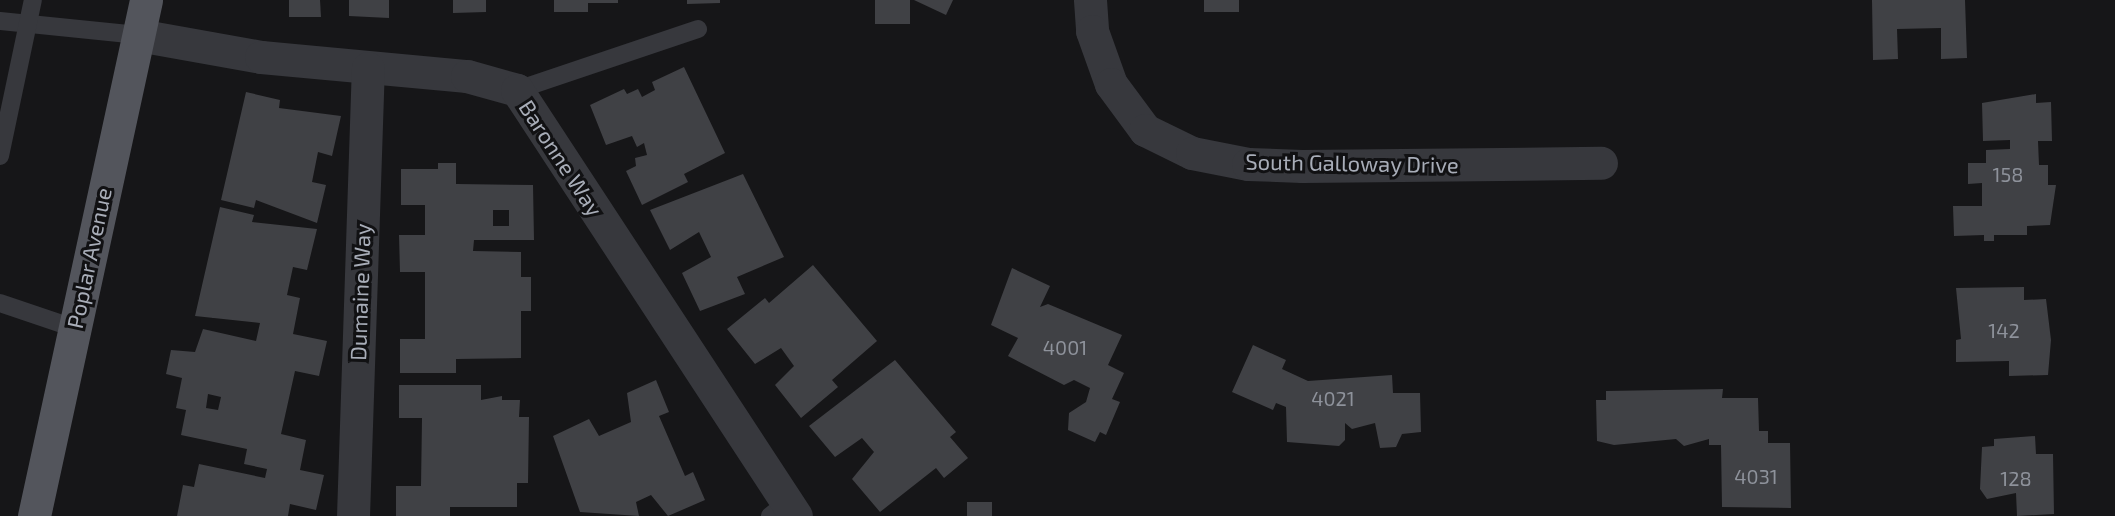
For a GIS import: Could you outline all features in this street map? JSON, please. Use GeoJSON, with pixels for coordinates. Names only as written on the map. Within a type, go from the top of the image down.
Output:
{"type":"FeatureCollection","features":[{"type":"Feature","properties":{"kind":"main road","name":"Poplar Avenue"},"geometry":{"type":"LineString","coordinates":[[34,516],[146,0]]}},
{"type":"Feature","properties":{"kind":"street","name":"South Galloway Drive"},"geometry":{"type":"LineString","coordinates":[[1090,0],[1092,31],[1111,84],[1145,130],[1192,153],[1302,166],[1601,163]]}},
{"type":"Feature","properties":{"kind":"street","name":"Baronne Way"},"geometry":{"type":"LineString","coordinates":[[138,36],[368,68],[467,76],[517,90],[784,511]]}},
{"type":"Feature","properties":{"kind":"street","name":"Dumaine Way"},"geometry":{"type":"LineString","coordinates":[[353,516],[368,68]]}},
{"type":"Feature","properties":{"kind":"lane"},"geometry":{"type":"LineString","coordinates":[[0,156],[33,0]]}},
{"type":"Feature","properties":{"kind":"lane"},"geometry":{"type":"LineString","coordinates":[[0,21],[138,36]]}},
{"type":"Feature","properties":{"kind":"lane"},"geometry":{"type":"LineString","coordinates":[[517,90],[698,28]]}},
{"type":"Feature","properties":{"kind":"lane"},"geometry":{"type":"LineString","coordinates":[[0,303],[74,328]]}},
{"type":"Feature","properties":{"kind":"building"},"geometry":{"type":"Polygon","coordinates":[[[289,0],[320,0],[321,17],[289,17],[289,0]]]}},
{"type":"Feature","properties":{"kind":"building"},"geometry":{"type":"Polygon","coordinates":[[[349,0],[389,0],[389,18],[349,16],[349,0]]]}},
{"type":"Feature","properties":{"kind":"building"},"geometry":{"type":"Polygon","coordinates":[[[453,0],[486,0],[486,12],[453,13],[453,0]]]}},
{"type":"Feature","properties":{"kind":"building"},"geometry":{"type":"Polygon","coordinates":[[[554,0],[618,0],[618,3],[588,3],[588,12],[554,12],[554,0]]]}},
{"type":"Feature","properties":{"kind":"building"},"geometry":{"type":"Polygon","coordinates":[[[687,0],[720,0],[720,3],[687,4],[687,0]]]}},
{"type":"Feature","properties":{"kind":"building"},"geometry":{"type":"Polygon","coordinates":[[[875,0],[910,0],[910,24],[875,24],[875,0]]]}},
{"type":"Feature","properties":{"kind":"building"},"geometry":{"type":"Polygon","coordinates":[[[914,0],[953,0],[946,15],[914,0]]]}},
{"type":"Feature","properties":{"kind":"building"},"geometry":{"type":"Polygon","coordinates":[[[1204,0],[1239,0],[1239,12],[1204,12],[1204,0]]]}},
{"type":"Feature","properties":{"kind":"building"},"geometry":{"type":"Polygon","coordinates":[[[1872,0],[1965,0],[1967,58],[1941,59],[1941,28],[1897,29],[1898,59],[1873,60],[1872,0]]]}},
{"type":"Feature","properties":{"kind":"building"},"geometry":{"type":"Polygon","coordinates":[[[684,67],[725,153],[684,174],[688,182],[642,205],[626,171],[636,166],[635,158],[647,155],[644,143],[637,147],[632,136],[606,145],[590,105],[624,89],[627,94],[638,89],[642,97],[655,90],[652,82],[684,67]]]}},
{"type":"Feature","properties":{"kind":"building"},"geometry":{"type":"Polygon","coordinates":[[[246,92],[280,100],[279,108],[341,116],[332,156],[318,152],[312,182],[326,185],[317,223],[256,200],[254,208],[221,200],[246,92]]]}},
{"type":"Feature","properties":{"kind":"building"},"geometry":{"type":"Polygon","coordinates":[[[2036,94],[2036,103],[2051,102],[2052,141],[2038,141],[2039,165],[2048,165],[2048,185],[2056,185],[2050,225],[2027,226],[2027,235],[1994,235],[1994,241],[1984,241],[1984,235],[1954,236],[1953,206],[1982,206],[1982,183],[1968,184],[1968,163],[1986,163],[1986,150],[2010,149],[2010,140],[1983,141],[1982,103],[2036,94]]]}},
{"type":"Feature","properties":{"kind":"building"},"geometry":{"type":"Polygon","coordinates":[[[438,163],[456,163],[456,184],[533,185],[534,240],[474,240],[473,251],[521,252],[521,277],[531,277],[531,311],[521,311],[521,358],[456,359],[456,373],[400,373],[400,339],[425,339],[425,272],[400,272],[399,235],[425,235],[425,205],[401,205],[401,169],[438,169],[438,163]],[[493,210],[493,226],[509,226],[509,210],[493,210]]]}},
{"type":"Feature","properties":{"kind":"building"},"geometry":{"type":"Polygon","coordinates":[[[743,174],[784,257],[737,277],[745,294],[700,311],[682,273],[711,257],[699,232],[670,250],[650,210],[743,174]]]}},
{"type":"Feature","properties":{"kind":"building"},"geometry":{"type":"Polygon","coordinates":[[[220,207],[254,215],[252,222],[317,229],[307,270],[293,267],[287,295],[300,298],[293,334],[327,341],[319,376],[295,371],[281,434],[306,440],[300,470],[324,475],[316,510],[290,504],[288,516],[177,516],[183,485],[194,487],[199,464],[265,478],[267,469],[244,464],[247,449],[181,435],[186,410],[176,408],[182,378],[166,374],[171,350],[195,352],[203,329],[256,341],[260,323],[195,316],[220,207]],[[208,394],[206,408],[218,410],[221,397],[208,394]]]}},
{"type":"Feature","properties":{"kind":"building"},"geometry":{"type":"Polygon","coordinates":[[[813,265],[877,341],[832,380],[838,387],[801,418],[775,385],[794,366],[781,348],[755,364],[727,329],[765,298],[769,303],[813,265]]]}},
{"type":"Feature","properties":{"kind":"building"},"geometry":{"type":"Polygon","coordinates":[[[1012,268],[1050,286],[1040,307],[1048,304],[1122,335],[1108,365],[1124,373],[1112,399],[1120,402],[1106,435],[1100,432],[1095,442],[1068,430],[1069,413],[1086,402],[1090,388],[1074,380],[1064,385],[1008,356],[1018,338],[991,325],[1012,268]]]}},
{"type":"Feature","properties":{"kind":"building"},"geometry":{"type":"Polygon","coordinates":[[[2024,287],[2024,300],[2046,299],[2051,340],[2048,375],[2009,376],[2009,361],[1956,362],[1956,340],[1961,339],[1956,288],[2024,287]]]}},
{"type":"Feature","properties":{"kind":"building"},"geometry":{"type":"Polygon","coordinates":[[[1253,345],[1286,360],[1282,369],[1308,381],[1392,375],[1393,393],[1420,393],[1421,432],[1402,434],[1396,447],[1380,448],[1375,423],[1352,429],[1345,423],[1345,440],[1339,446],[1287,442],[1286,407],[1276,403],[1273,410],[1232,392],[1253,345]]]}},
{"type":"Feature","properties":{"kind":"building"},"geometry":{"type":"Polygon","coordinates":[[[895,360],[956,432],[950,437],[968,458],[944,478],[936,468],[880,512],[852,479],[874,452],[862,438],[835,457],[809,426],[895,360]]]}},
{"type":"Feature","properties":{"kind":"building"},"geometry":{"type":"Polygon","coordinates":[[[656,380],[669,412],[659,416],[685,476],[693,472],[705,500],[668,516],[651,495],[636,502],[639,516],[580,512],[553,436],[589,419],[599,436],[631,422],[627,393],[656,380]]]}},
{"type":"Feature","properties":{"kind":"building"},"geometry":{"type":"Polygon","coordinates":[[[399,385],[481,385],[481,400],[502,396],[502,400],[520,400],[519,417],[529,417],[528,483],[517,483],[517,507],[450,507],[450,516],[396,516],[396,486],[421,486],[422,418],[399,418],[399,385]]]}},
{"type":"Feature","properties":{"kind":"building"},"geometry":{"type":"Polygon","coordinates":[[[1723,389],[1722,398],[1758,398],[1759,431],[1768,431],[1768,443],[1790,443],[1791,508],[1722,507],[1721,445],[1709,445],[1709,439],[1684,446],[1676,439],[1614,445],[1597,441],[1596,400],[1606,400],[1606,391],[1723,389]]]}},
{"type":"Feature","properties":{"kind":"building"},"geometry":{"type":"Polygon","coordinates":[[[2035,436],[2036,454],[2053,454],[2054,514],[2017,516],[2016,493],[1987,499],[1980,489],[1982,447],[1994,446],[1994,439],[2035,436]]]}},
{"type":"Feature","properties":{"kind":"building"},"geometry":{"type":"Polygon","coordinates":[[[967,502],[992,502],[992,516],[967,516],[967,502]]]}}]}
